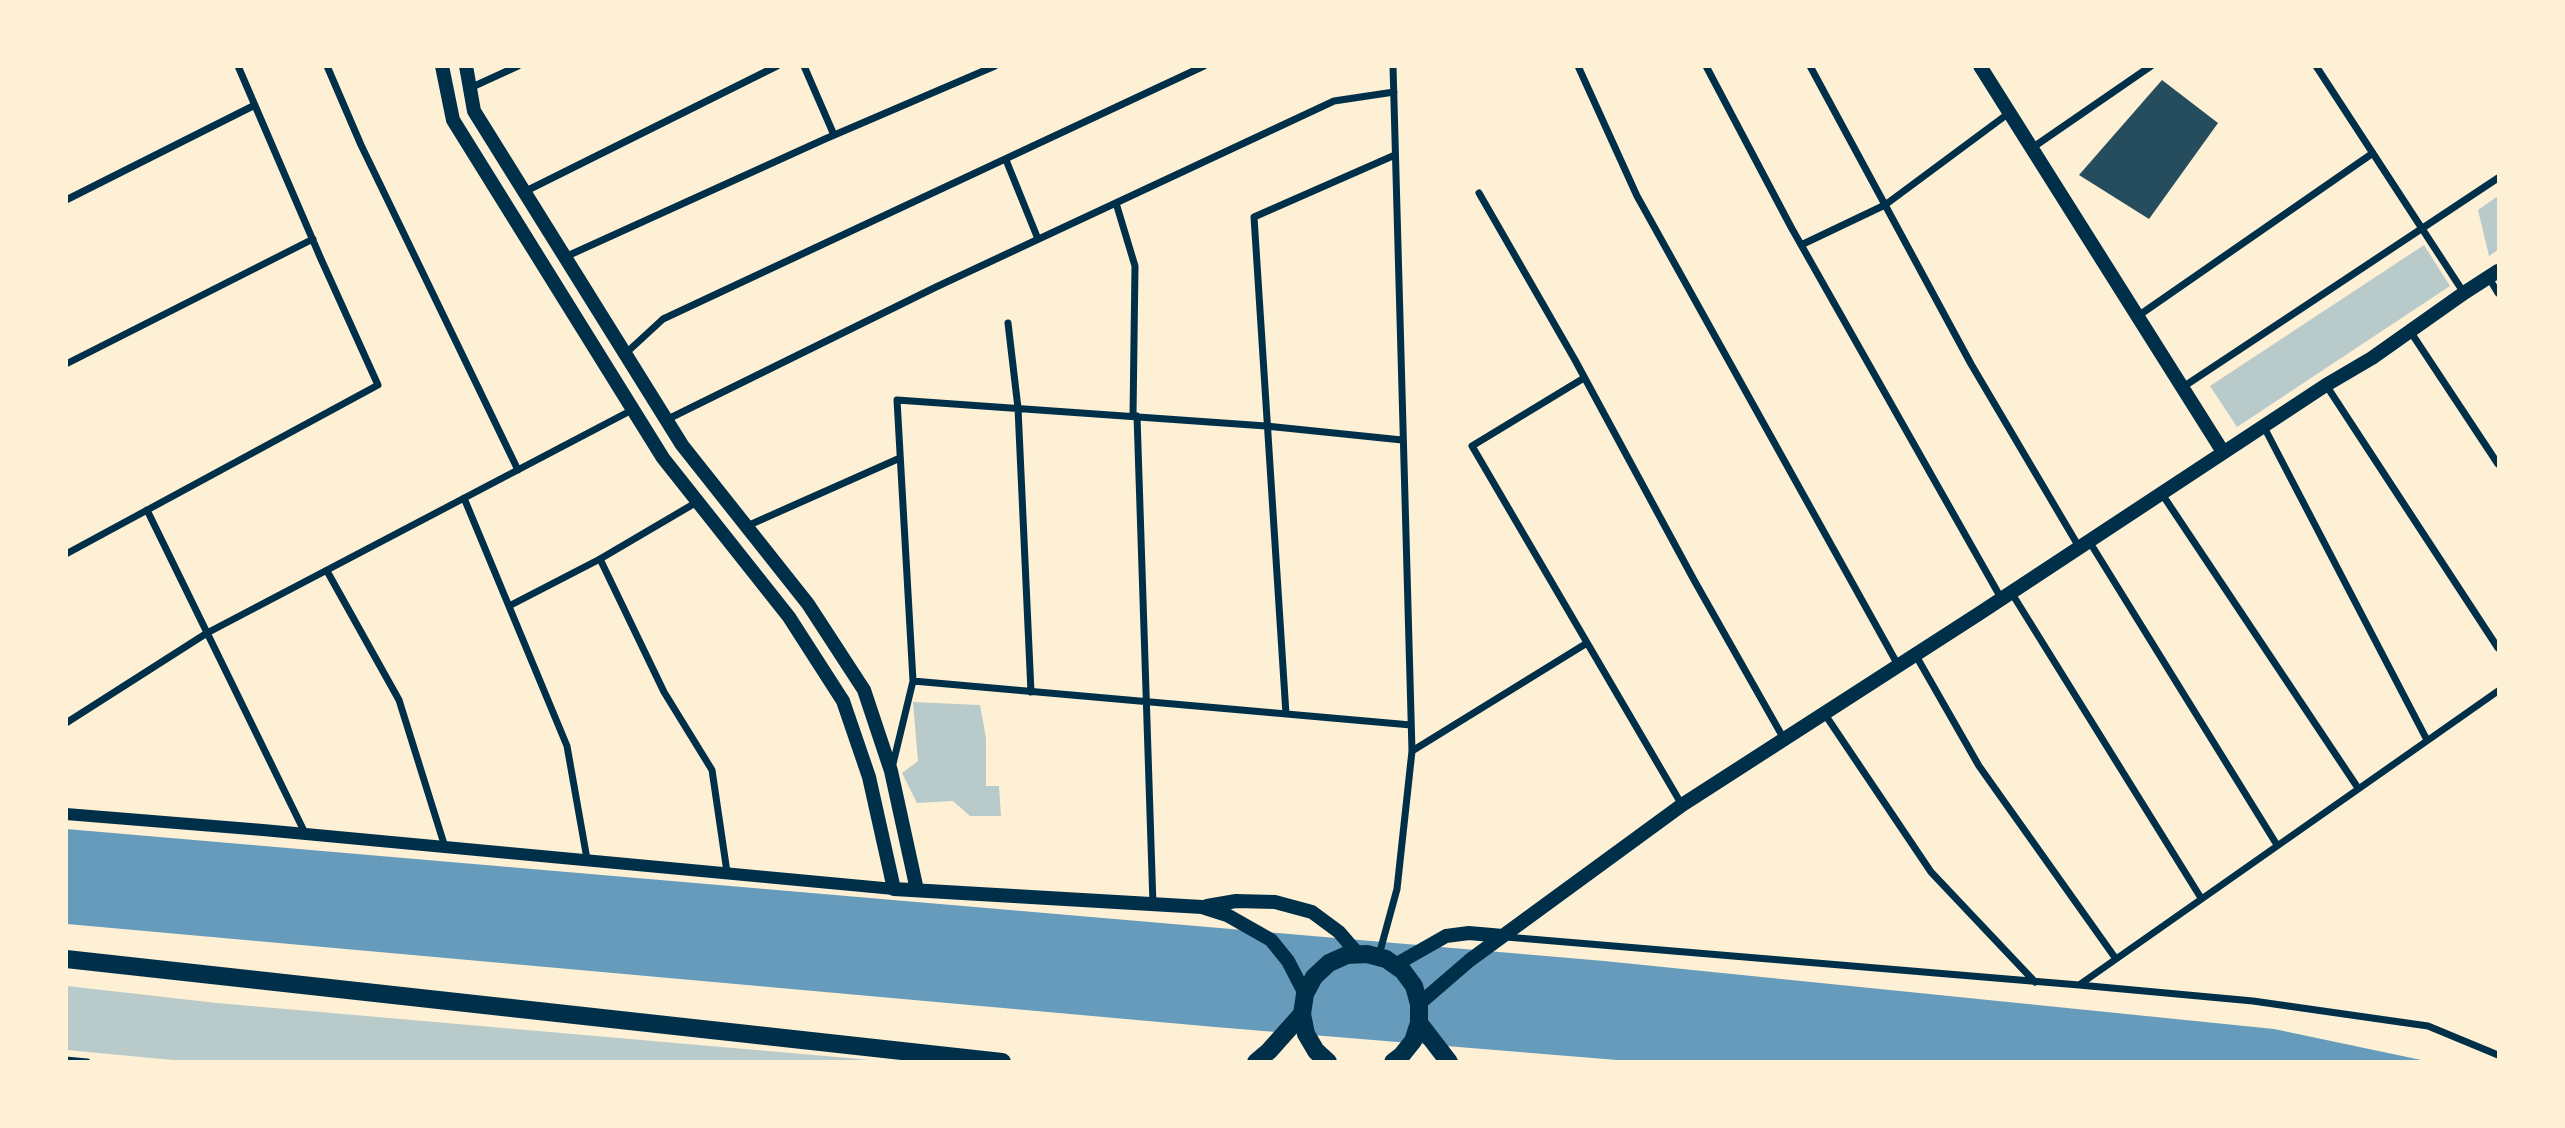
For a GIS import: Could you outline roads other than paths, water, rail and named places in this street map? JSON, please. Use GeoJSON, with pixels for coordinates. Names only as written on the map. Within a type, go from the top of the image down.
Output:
{"type":"FeatureCollection","features":[{"type":"Feature","properties":{"kind":"main road"},"geometry":{"type":"LineString","coordinates":[[442,66],[453,120],[663,458],[789,617],[844,701],[869,777],[894,889],[1202,907],[1236,901],[1275,902],[1312,912],[1339,932],[1358,954]]}},
{"type":"Feature","properties":{"kind":"main road"},"geometry":{"type":"LineString","coordinates":[[466,66],[474,111],[666,419],[682,444],[808,604],[864,690],[891,771],[917,890]]}},
{"type":"Feature","properties":{"kind":"main road"},"geometry":{"type":"LineString","coordinates":[[1980,66],[2223,452]]}},
{"type":"Feature","properties":{"kind":"main road"},"geometry":{"type":"LineString","coordinates":[[1419,1004],[1470,960],[1682,805],[2326,385],[2372,358],[2494,275]]}},
{"type":"Feature","properties":{"kind":"main road"},"geometry":{"type":"LineString","coordinates":[[1202,907],[1227,915],[1271,940],[1288,961],[1304,995]]}},
{"type":"Feature","properties":{"kind":"main road"},"geometry":{"type":"LineString","coordinates":[[1395,965],[1446,936],[1469,933],[1503,936]]}},
{"type":"Feature","properties":{"kind":"main road"},"geometry":{"type":"LineString","coordinates":[[1328,1062],[1316,1051],[1306,1034],[1302,1014],[1304,995],[1314,977],[1329,963],[1347,955],[1358,954],[1378,957],[1395,965],[1414,986],[1419,1004],[1419,1023],[1413,1041],[1393,1062]]}},
{"type":"Feature","properties":{"kind":"main road"},"geometry":{"type":"LineString","coordinates":[[66,959],[1002,1062]]}},
{"type":"Feature","properties":{"kind":"main road"},"geometry":{"type":"LineString","coordinates":[[1256,1062],[1302,1014]]}},
{"type":"Feature","properties":{"kind":"main road"},"geometry":{"type":"LineString","coordinates":[[1419,1023],[1449,1062]]}},
{"type":"Feature","properties":{"kind":"street"},"geometry":{"type":"LineString","coordinates":[[67,553],[378,384],[238,66]]}},
{"type":"Feature","properties":{"kind":"street"},"geometry":{"type":"LineString","coordinates":[[327,66],[367,157],[518,470]]}},
{"type":"Feature","properties":{"kind":"street"},"geometry":{"type":"LineString","coordinates":[[470,88],[518,66]]}},
{"type":"Feature","properties":{"kind":"street"},"geometry":{"type":"LineString","coordinates":[[524,192],[777,66]]}},
{"type":"Feature","properties":{"kind":"street"},"geometry":{"type":"LineString","coordinates":[[804,66],[834,135]]}},
{"type":"Feature","properties":{"kind":"street"},"geometry":{"type":"LineString","coordinates":[[564,257],[834,135],[995,66]]}},
{"type":"Feature","properties":{"kind":"street"},"geometry":{"type":"LineString","coordinates":[[625,354],[663,319],[1204,66]]}},
{"type":"Feature","properties":{"kind":"street"},"geometry":{"type":"LineString","coordinates":[[1378,957],[1397,889],[1412,751],[1393,66]]}},
{"type":"Feature","properties":{"kind":"street"},"geometry":{"type":"LineString","coordinates":[[1578,66],[1637,196],[1898,665]]}},
{"type":"Feature","properties":{"kind":"street"},"geometry":{"type":"LineString","coordinates":[[1706,66],[1801,245],[2006,595],[2201,898]]}},
{"type":"Feature","properties":{"kind":"street"},"geometry":{"type":"LineString","coordinates":[[1810,66],[1971,364],[2277,845]]}},
{"type":"Feature","properties":{"kind":"street"},"geometry":{"type":"LineString","coordinates":[[2032,149],[2151,66]]}},
{"type":"Feature","properties":{"kind":"street"},"geometry":{"type":"LineString","coordinates":[[2316,66],[2464,293]]}},
{"type":"Feature","properties":{"kind":"street"},"geometry":{"type":"LineString","coordinates":[[666,419],[936,287],[1335,102],[1394,92]]}},
{"type":"Feature","properties":{"kind":"street"},"geometry":{"type":"LineString","coordinates":[[66,200],[255,105]]}},
{"type":"Feature","properties":{"kind":"street"},"geometry":{"type":"LineString","coordinates":[[1801,245],[1885,205],[2009,113]]}},
{"type":"Feature","properties":{"kind":"street"},"geometry":{"type":"LineString","coordinates":[[2137,316],[2373,153]]}},
{"type":"Feature","properties":{"kind":"street"},"geometry":{"type":"LineString","coordinates":[[1286,714],[1254,217],[1395,155]]}},
{"type":"Feature","properties":{"kind":"street"},"geometry":{"type":"LineString","coordinates":[[1006,160],[1038,239]]}},
{"type":"Feature","properties":{"kind":"street"},"geometry":{"type":"LineString","coordinates":[[2182,387],[2498,178]]}},
{"type":"Feature","properties":{"kind":"street"},"geometry":{"type":"LineString","coordinates":[[1479,193],[1784,739]]}},
{"type":"Feature","properties":{"kind":"street"},"geometry":{"type":"LineString","coordinates":[[1116,203],[1135,265],[1135,416],[1153,905]]}},
{"type":"Feature","properties":{"kind":"street"},"geometry":{"type":"LineString","coordinates":[[66,364],[313,239]]}},
{"type":"Feature","properties":{"kind":"street"},"geometry":{"type":"LineString","coordinates":[[2494,275],[2498,293]]}},
{"type":"Feature","properties":{"kind":"street"},"geometry":{"type":"LineString","coordinates":[[1009,323],[1018,408],[1031,692]]}},
{"type":"Feature","properties":{"kind":"street"},"geometry":{"type":"LineString","coordinates":[[2410,331],[2498,464]]}},
{"type":"Feature","properties":{"kind":"street"},"geometry":{"type":"LineString","coordinates":[[1584,378],[1472,446],[1682,805]]}},
{"type":"Feature","properties":{"kind":"street"},"geometry":{"type":"LineString","coordinates":[[2326,385],[2498,648]]}},
{"type":"Feature","properties":{"kind":"street"},"geometry":{"type":"LineString","coordinates":[[891,771],[913,681],[897,400],[1266,426],[1402,440]]}},
{"type":"Feature","properties":{"kind":"street"},"geometry":{"type":"LineString","coordinates":[[66,723],[208,633],[633,410]]}},
{"type":"Feature","properties":{"kind":"street"},"geometry":{"type":"LineString","coordinates":[[2263,426],[2427,740]]}},
{"type":"Feature","properties":{"kind":"street"},"geometry":{"type":"LineString","coordinates":[[747,526],[901,458]]}},
{"type":"Feature","properties":{"kind":"street"},"geometry":{"type":"LineString","coordinates":[[2162,494],[2358,788]]}},
{"type":"Feature","properties":{"kind":"street"},"geometry":{"type":"LineString","coordinates":[[464,498],[567,746],[587,859]]}},
{"type":"Feature","properties":{"kind":"street"},"geometry":{"type":"LineString","coordinates":[[509,606],[600,559],[698,502]]}},
{"type":"Feature","properties":{"kind":"street"},"geometry":{"type":"LineString","coordinates":[[147,510],[305,834]]}},
{"type":"Feature","properties":{"kind":"street"},"geometry":{"type":"LineString","coordinates":[[600,559],[664,692],[712,770],[727,872]]}},
{"type":"Feature","properties":{"kind":"street"},"geometry":{"type":"LineString","coordinates":[[327,571],[399,701],[445,846]]}},
{"type":"Feature","properties":{"kind":"street"},"geometry":{"type":"LineString","coordinates":[[1412,751],[1587,643]]}},
{"type":"Feature","properties":{"kind":"street"},"geometry":{"type":"LineString","coordinates":[[1915,654],[1979,766],[2116,958]]}},
{"type":"Feature","properties":{"kind":"street"},"geometry":{"type":"LineString","coordinates":[[913,681],[1411,725]]}},
{"type":"Feature","properties":{"kind":"street"},"geometry":{"type":"LineString","coordinates":[[2079,985],[2498,691]]}},
{"type":"Feature","properties":{"kind":"street"},"geometry":{"type":"LineString","coordinates":[[1824,712],[1931,872],[2035,982]]}},
{"type":"Feature","properties":{"kind":"street"},"geometry":{"type":"LineString","coordinates":[[66,814],[445,846],[894,889]]}},
{"type":"Feature","properties":{"kind":"street"},"geometry":{"type":"LineString","coordinates":[[1503,936],[2253,1001],[2428,1026],[2498,1055]]}},
{"type":"Feature","properties":{"kind":"street"},"geometry":{"type":"LineString","coordinates":[[66,1060],[87,1062]]}},
{"type":"Feature","properties":{"kind":"water"},"geometry":{"type":"Polygon","coordinates":[[[66,829],[1604,961],[2274,1029],[2426,1061],[1629,1061],[1215,1027],[67,924],[66,829]]]}}]}
